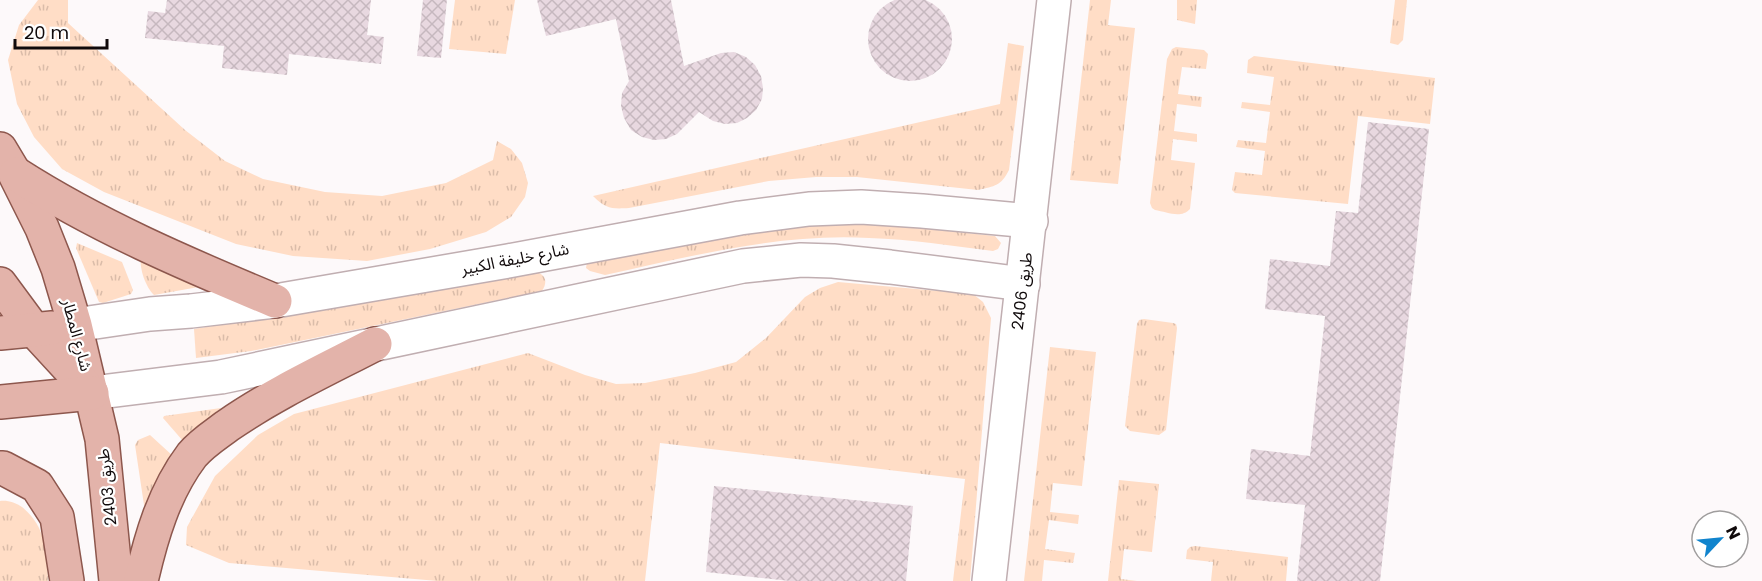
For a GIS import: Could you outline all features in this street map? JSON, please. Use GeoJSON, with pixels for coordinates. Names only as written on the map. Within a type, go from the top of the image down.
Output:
{"type":"FeatureCollection","features":[{"type":"Feature","properties":{"kind":"main road"},"geometry":{"type":"LineString","coordinates":[[8,162],[56,200],[222,279],[275,301]]}},
{"type":"Feature","properties":{"kind":"main road","name":"شارع المطار"},"geometry":{"type":"LineString","coordinates":[[8,162],[42,228],[58,268],[92,393]]}},
{"type":"Feature","properties":{"kind":"main road","name":"شارع المطار"},"geometry":{"type":"LineString","coordinates":[[0,284],[34,330],[92,393]]}},
{"type":"Feature","properties":{"kind":"main road","name":"شارع خليفة الكبير"},"geometry":{"type":"LineString","coordinates":[[0,333],[75,325]]}},
{"type":"Feature","properties":{"kind":"main road"},"geometry":{"type":"LineString","coordinates":[[141,581],[153,532],[169,490],[192,455],[204,442],[252,409],[375,344]]}},
{"type":"Feature","properties":{"kind":"main road"},"geometry":{"type":"LineString","coordinates":[[0,402],[92,393]]}},
{"type":"Feature","properties":{"kind":"main road","name":"طريق 2403"},"geometry":{"type":"LineString","coordinates":[[92,393],[102,439],[117,581]]}},
{"type":"Feature","properties":{"kind":"main road"},"geometry":{"type":"LineString","coordinates":[[0,468],[37,486],[57,518],[67,581]]}},
{"type":"Feature","properties":{"kind":"street","name":"طريق 2406"},"geometry":{"type":"LineString","coordinates":[[989,581],[1054,0]]}},
{"type":"Feature","properties":{"kind":"street","name":"شارع خليفة الكبير"},"geometry":{"type":"LineString","coordinates":[[75,325],[150,314],[275,301],[740,218],[809,208],[861,207],[1031,221]]}},
{"type":"Feature","properties":{"kind":"street"},"geometry":{"type":"LineString","coordinates":[[565,303],[558,292],[555,280],[556,267],[561,257],[570,248]]}},
{"type":"Feature","properties":{"kind":"street"},"geometry":{"type":"LineString","coordinates":[[92,393],[221,377],[742,266],[801,260],[890,267],[1023,284]]}},
{"type":"Feature","properties":{"kind":"green space"},"geometry":{"type":"Polygon","coordinates":[[[38,0],[68,0],[68,23],[185,130],[225,161],[263,179],[325,192],[382,196],[446,183],[493,160],[497,141],[511,149],[522,163],[528,183],[525,197],[511,217],[486,232],[430,249],[367,261],[293,256],[236,244],[104,192],[62,169],[34,137],[17,104],[8,60],[19,25],[38,0]]]}},
{"type":"Feature","properties":{"kind":"green space"},"geometry":{"type":"Polygon","coordinates":[[[455,0],[515,0],[506,54],[449,49],[455,0]]]}},
{"type":"Feature","properties":{"kind":"green space"},"geometry":{"type":"Polygon","coordinates":[[[1090,0],[1111,0],[1108,25],[1135,28],[1118,184],[1070,180],[1090,0]]]}},
{"type":"Feature","properties":{"kind":"green space"},"geometry":{"type":"Polygon","coordinates":[[[1177,0],[1197,0],[1195,24],[1177,20],[1177,0]]]}},
{"type":"Feature","properties":{"kind":"green space"},"geometry":{"type":"Polygon","coordinates":[[[1395,0],[1407,0],[1403,40],[1398,45],[1390,43],[1395,0]]]}},
{"type":"Feature","properties":{"kind":"green space"},"geometry":{"type":"Polygon","coordinates":[[[1008,43],[1024,46],[1009,170],[1000,182],[993,186],[978,190],[857,177],[816,177],[769,181],[629,208],[610,207],[602,204],[593,196],[1000,104],[1008,43]]]}},
{"type":"Feature","properties":{"kind":"green space"},"geometry":{"type":"Polygon","coordinates":[[[1176,47],[1204,50],[1208,54],[1206,69],[1182,67],[1178,94],[1202,97],[1201,107],[1177,104],[1174,131],[1197,134],[1197,142],[1173,139],[1171,160],[1195,163],[1190,209],[1182,214],[1155,210],[1150,203],[1167,59],[1172,49],[1176,47]]]}},
{"type":"Feature","properties":{"kind":"green space"},"geometry":{"type":"Polygon","coordinates":[[[1254,56],[1435,78],[1430,124],[1358,116],[1348,204],[1235,193],[1232,190],[1235,172],[1262,175],[1265,151],[1236,147],[1238,140],[1266,143],[1270,112],[1241,108],[1242,102],[1270,105],[1274,77],[1247,73],[1248,60],[1254,56]]]}},
{"type":"Feature","properties":{"kind":"green space"},"geometry":{"type":"Polygon","coordinates":[[[872,223],[995,236],[1001,243],[998,249],[993,251],[884,239],[836,237],[802,239],[736,247],[605,275],[586,268],[587,262],[777,225],[872,223]]]}},
{"type":"Feature","properties":{"kind":"green space"},"geometry":{"type":"Polygon","coordinates":[[[77,243],[122,262],[133,290],[131,294],[103,303],[99,302],[76,248],[77,243]]]}},
{"type":"Feature","properties":{"kind":"green space"},"geometry":{"type":"Polygon","coordinates":[[[141,258],[210,285],[154,295],[144,278],[141,258]]]}},
{"type":"Feature","properties":{"kind":"green space"},"geometry":{"type":"Polygon","coordinates":[[[537,272],[545,280],[542,291],[251,351],[196,358],[194,329],[537,272]]]}},
{"type":"Feature","properties":{"kind":"green space"},"geometry":{"type":"Polygon","coordinates":[[[838,282],[973,294],[983,302],[991,318],[970,581],[953,581],[965,479],[660,443],[645,581],[438,581],[229,563],[186,545],[187,527],[215,476],[258,435],[294,414],[528,353],[585,375],[616,384],[645,383],[695,373],[736,362],[766,338],[805,297],[820,288],[838,282]]]}},
{"type":"Feature","properties":{"kind":"green space"},"geometry":{"type":"Polygon","coordinates":[[[1139,320],[1173,323],[1177,328],[1166,430],[1159,435],[1130,431],[1125,426],[1137,324],[1139,320]]]}},
{"type":"Feature","properties":{"kind":"green space"},"geometry":{"type":"Polygon","coordinates":[[[1050,347],[1096,352],[1082,486],[1053,483],[1050,512],[1079,515],[1078,524],[1049,520],[1045,549],[1075,553],[1073,563],[1044,560],[1042,581],[1024,581],[1050,347]]]}},
{"type":"Feature","properties":{"kind":"green space"},"geometry":{"type":"Polygon","coordinates":[[[221,408],[183,441],[163,418],[164,416],[221,408]]]}},
{"type":"Feature","properties":{"kind":"green space"},"geometry":{"type":"Polygon","coordinates":[[[150,435],[173,456],[151,490],[146,508],[135,445],[138,440],[150,435]]]}},
{"type":"Feature","properties":{"kind":"green space"},"geometry":{"type":"Polygon","coordinates":[[[1119,480],[1159,484],[1152,552],[1124,549],[1121,579],[1137,581],[1108,581],[1119,480]]]}},
{"type":"Feature","properties":{"kind":"green space"},"geometry":{"type":"Polygon","coordinates":[[[0,501],[9,501],[20,506],[30,514],[41,531],[46,550],[48,581],[0,581],[0,501]]]}},
{"type":"Feature","properties":{"kind":"green space"},"geometry":{"type":"Polygon","coordinates":[[[1195,546],[1288,557],[1286,581],[1211,581],[1213,562],[1186,559],[1187,550],[1195,546]]]}},
{"type":"Feature","properties":{"kind":"building"},"geometry":{"type":"Polygon","coordinates":[[[910,-3],[926,0],[940,9],[949,23],[952,39],[949,55],[940,69],[926,78],[910,81],[894,78],[880,69],[871,55],[868,39],[871,23],[880,9],[894,0],[910,-3]]]}},
{"type":"Feature","properties":{"kind":"building"},"geometry":{"type":"Polygon","coordinates":[[[167,0],[371,0],[367,35],[384,37],[381,64],[289,54],[287,75],[222,68],[224,46],[145,38],[148,11],[165,13],[167,0]]]}},
{"type":"Feature","properties":{"kind":"building"},"geometry":{"type":"Polygon","coordinates":[[[423,0],[447,0],[441,58],[417,56],[423,0]]]}},
{"type":"Feature","properties":{"kind":"building"},"geometry":{"type":"Polygon","coordinates":[[[537,0],[671,0],[684,66],[721,53],[734,52],[746,57],[755,65],[761,76],[762,99],[756,110],[737,123],[725,124],[713,121],[699,112],[677,134],[666,139],[654,140],[642,137],[631,130],[624,118],[621,106],[622,93],[629,81],[616,19],[546,36],[537,0]]]}},
{"type":"Feature","properties":{"kind":"building"},"geometry":{"type":"Polygon","coordinates":[[[1368,122],[1429,129],[1380,581],[1297,581],[1305,505],[1246,499],[1251,449],[1310,456],[1325,316],[1265,309],[1270,259],[1330,266],[1336,211],[1358,213],[1368,122]]]}},
{"type":"Feature","properties":{"kind":"building"},"geometry":{"type":"Polygon","coordinates":[[[714,486],[913,506],[906,581],[790,581],[706,572],[714,486]]]}}]}
